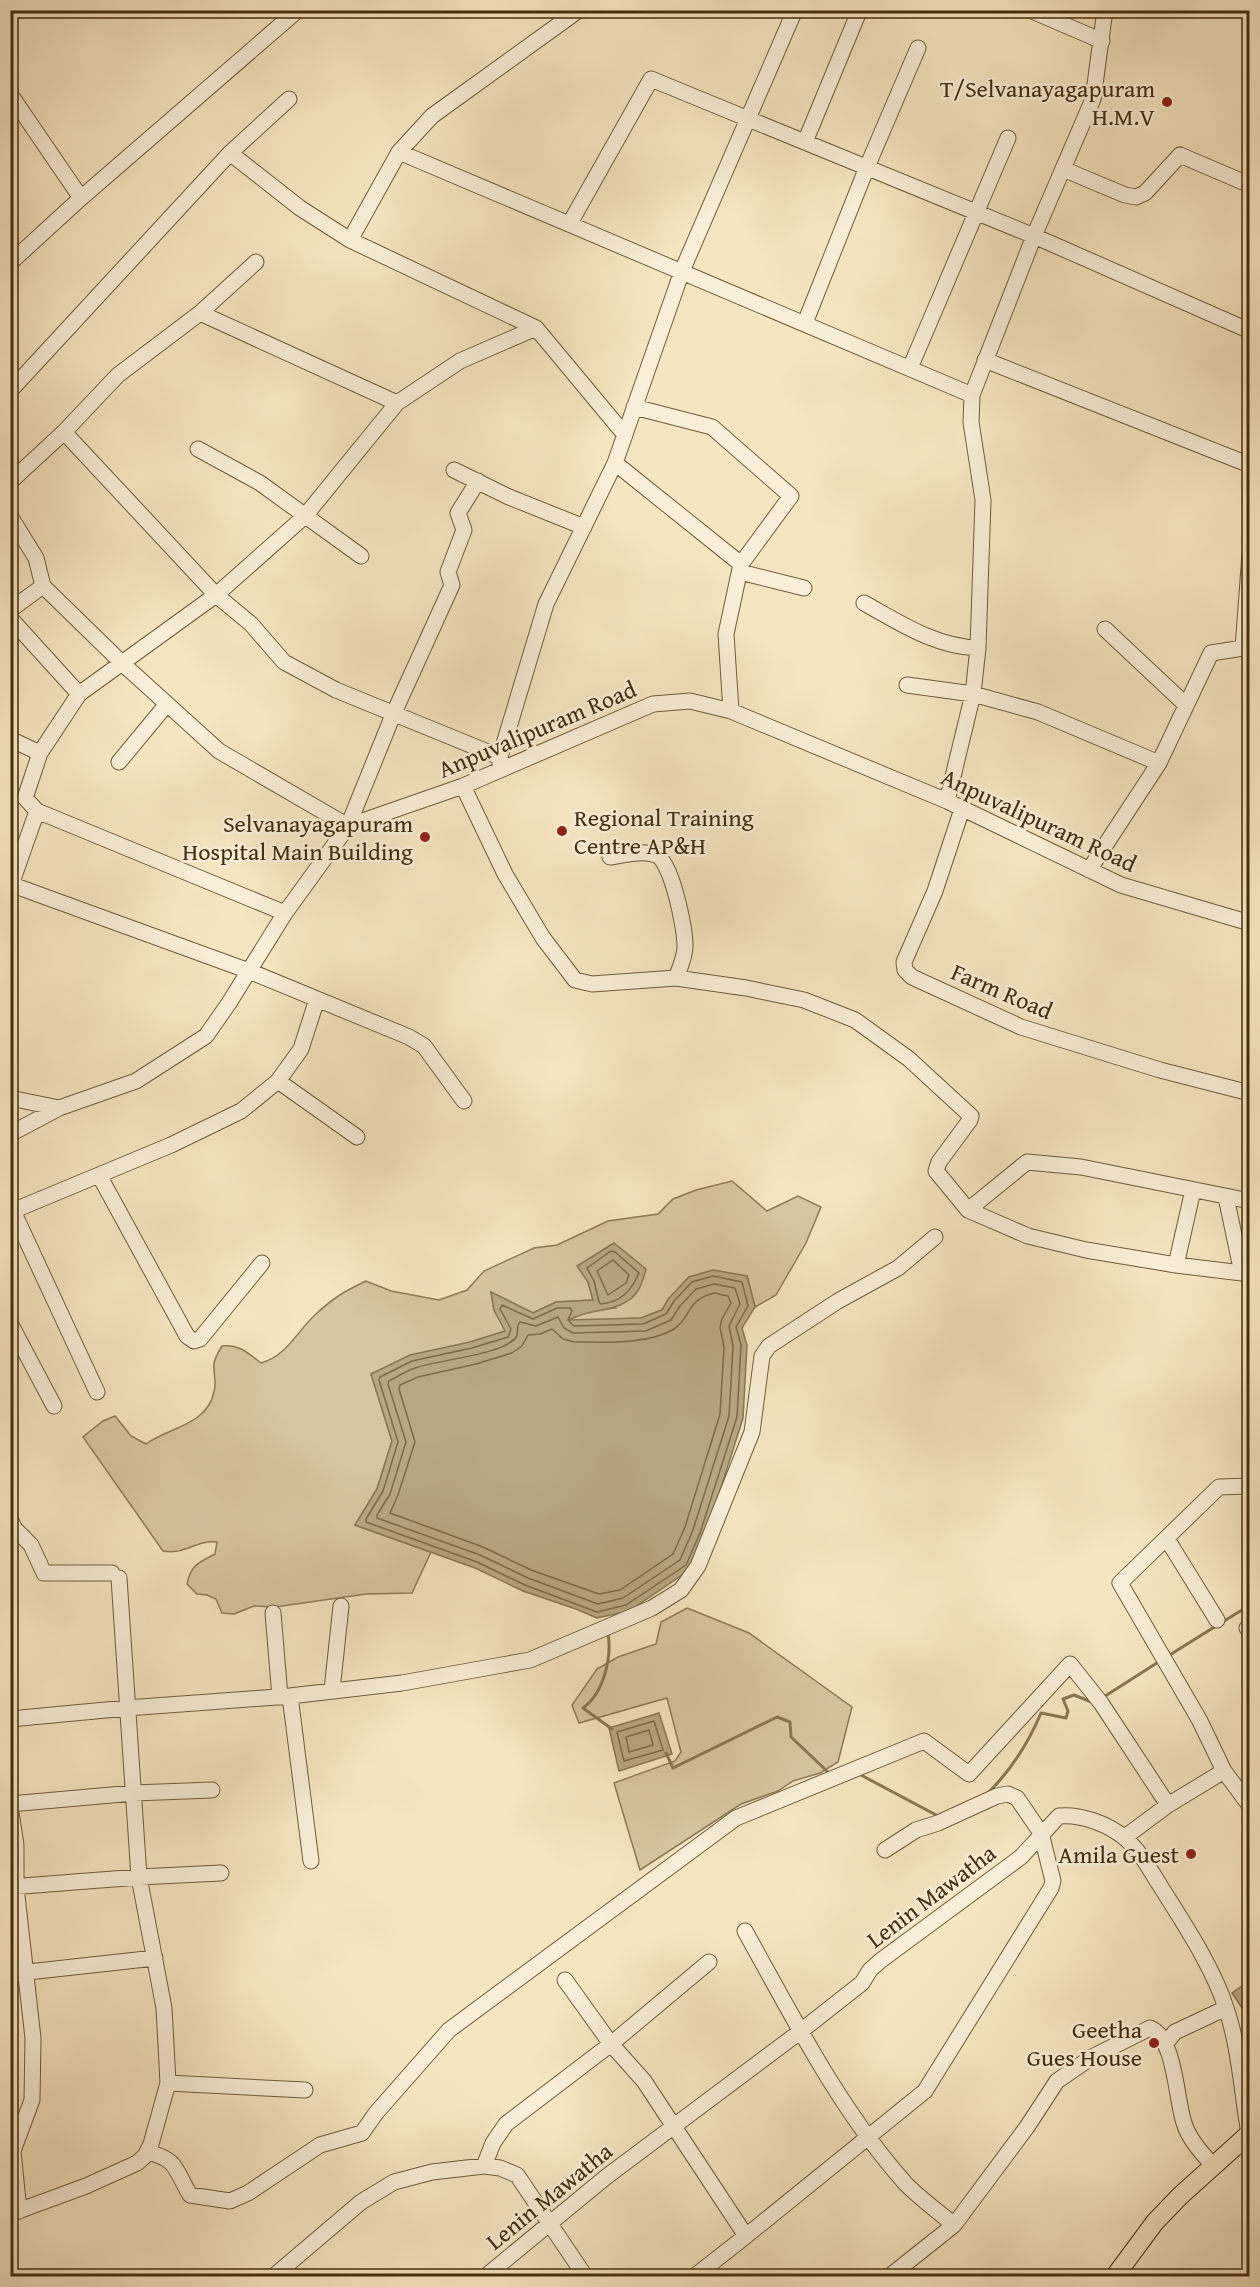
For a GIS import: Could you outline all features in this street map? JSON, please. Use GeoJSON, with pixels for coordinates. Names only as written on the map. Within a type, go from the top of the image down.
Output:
{"type":"FeatureCollection","features":[{"type":"Feature","properties":{"kind":"main road"},"geometry":{"type":"LineString","coordinates":[[1115,2277],[1155,2222],[1249,2133]]}},
{"type":"Feature","properties":{"kind":"street"},"geometry":{"type":"LineString","coordinates":[[10,264],[81,198],[298,10]]}},
{"type":"Feature","properties":{"kind":"street"},"geometry":{"type":"LineString","coordinates":[[350,240],[399,152],[432,116],[579,10]]}},
{"type":"Feature","properties":{"kind":"street"},"geometry":{"type":"LineString","coordinates":[[64,432],[216,595],[251,624],[284,662],[336,690],[500,763],[546,604],[615,463],[682,271],[795,10]]}},
{"type":"Feature","properties":{"kind":"street"},"geometry":{"type":"LineString","coordinates":[[1030,10],[1102,41]]}},
{"type":"Feature","properties":{"kind":"street"},"geometry":{"type":"LineString","coordinates":[[947,801],[973,694],[978,648],[983,500],[971,422],[972,395],[1034,236],[1093,99],[1105,10]]}},
{"type":"Feature","properties":{"kind":"street"},"geometry":{"type":"LineString","coordinates":[[805,142],[858,14]]}},
{"type":"Feature","properties":{"kind":"street"},"geometry":{"type":"LineString","coordinates":[[805,323],[867,167],[918,48]]}},
{"type":"Feature","properties":{"kind":"street"},"geometry":{"type":"LineString","coordinates":[[570,224],[651,79],[977,212],[1250,331]]}},
{"type":"Feature","properties":{"kind":"street"},"geometry":{"type":"LineString","coordinates":[[10,94],[81,198]]}},
{"type":"Feature","properties":{"kind":"street"},"geometry":{"type":"LineString","coordinates":[[10,391],[230,153],[289,99]]}},
{"type":"Feature","properties":{"kind":"street"},"geometry":{"type":"LineString","coordinates":[[910,368],[1008,138]]}},
{"type":"Feature","properties":{"kind":"street"},"geometry":{"type":"LineString","coordinates":[[399,152],[972,395]]}},
{"type":"Feature","properties":{"kind":"street"},"geometry":{"type":"LineString","coordinates":[[230,153],[300,208],[350,240],[536,328],[624,435]]}},
{"type":"Feature","properties":{"kind":"street"},"geometry":{"type":"LineString","coordinates":[[1063,169],[1125,195],[1136,197],[1144,193],[1179,155],[1250,185]]}},
{"type":"Feature","properties":{"kind":"street"},"geometry":{"type":"LineString","coordinates":[[10,482],[64,432],[118,375],[200,313],[256,262]]}},
{"type":"Feature","properties":{"kind":"street"},"geometry":{"type":"LineString","coordinates":[[200,313],[397,403]]}},
{"type":"Feature","properties":{"kind":"street"},"geometry":{"type":"LineString","coordinates":[[285,913],[37,811],[26,798],[40,753],[79,694],[216,595],[305,516],[397,403],[460,361],[536,328]]}},
{"type":"Feature","properties":{"kind":"street"},"geometry":{"type":"LineString","coordinates":[[985,360],[1250,465]]}},
{"type":"Feature","properties":{"kind":"street"},"geometry":{"type":"LineString","coordinates":[[634,407],[712,427],[791,496],[740,568],[726,634],[731,711]]}},
{"type":"Feature","properties":{"kind":"street"},"geometry":{"type":"LineString","coordinates":[[198,449],[260,483],[361,556]]}},
{"type":"Feature","properties":{"kind":"street"},"geometry":{"type":"LineString","coordinates":[[615,463],[740,568],[804,588]]}},
{"type":"Feature","properties":{"kind":"street"},"geometry":{"type":"LineString","coordinates":[[454,470],[509,497],[584,527]]}},
{"type":"Feature","properties":{"kind":"street"},"geometry":{"type":"LineString","coordinates":[[10,1134],[58,1108],[136,1081],[206,1036],[229,1004],[285,913],[348,826],[393,715],[452,585],[448,572],[464,530],[458,513],[478,482]]}},
{"type":"Feature","properties":{"kind":"street"},"geometry":{"type":"LineString","coordinates":[[10,516],[36,558],[43,586],[166,705],[219,751],[348,826]]}},
{"type":"Feature","properties":{"kind":"street"},"geometry":{"type":"LineString","coordinates":[[1089,870],[1159,763],[1211,653],[1246,650],[1249,559]]}},
{"type":"Feature","properties":{"kind":"street"},"geometry":{"type":"LineString","coordinates":[[10,610],[43,586]]}},
{"type":"Feature","properties":{"kind":"street"},"geometry":{"type":"LineString","coordinates":[[864,603],[909,629],[954,646],[978,648]]}},
{"type":"Feature","properties":{"kind":"street"},"geometry":{"type":"LineString","coordinates":[[10,618],[79,694]]}},
{"type":"Feature","properties":{"kind":"street"},"geometry":{"type":"LineString","coordinates":[[1105,629],[1186,705]]}},
{"type":"Feature","properties":{"kind":"street"},"geometry":{"type":"LineString","coordinates":[[907,685],[973,694],[1038,712],[1159,763]]}},
{"type":"Feature","properties":{"kind":"street","name":"Anpuvalipuram Road"},"geometry":{"type":"LineString","coordinates":[[348,826],[464,786],[500,763],[653,704],[690,701],[731,711],[947,801],[1121,885],[1250,923]]}},
{"type":"Feature","properties":{"kind":"street"},"geometry":{"type":"LineString","coordinates":[[119,762],[166,705]]}},
{"type":"Feature","properties":{"kind":"street"},"geometry":{"type":"LineString","coordinates":[[10,739],[40,753]]}},
{"type":"Feature","properties":{"kind":"street"},"geometry":{"type":"LineString","coordinates":[[464,786],[505,874],[543,938],[575,980],[592,984],[676,978],[746,988],[804,1000],[855,1020],[909,1059],[970,1116],[970,1120],[939,1161],[936,1171],[968,1210],[1028,1236],[1086,1250],[1176,1265],[1246,1272],[1226,1197]]}},
{"type":"Feature","properties":{"kind":"street","name":"Farm Road"},"geometry":{"type":"LineString","coordinates":[[962,809],[935,891],[904,962],[905,970],[912,977],[1021,1027],[1160,1070],[1250,1093]]}},
{"type":"Feature","properties":{"kind":"street"},"geometry":{"type":"LineString","coordinates":[[37,811],[11,885],[249,971],[409,1037],[424,1046],[464,1101]]}},
{"type":"Feature","properties":{"kind":"street"},"geometry":{"type":"LineString","coordinates":[[610,857],[645,853],[658,855],[665,862],[678,902],[685,944],[676,978]]}},
{"type":"Feature","properties":{"kind":"street"},"geometry":{"type":"LineString","coordinates":[[97,1392],[12,1212],[171,1145],[241,1111],[278,1081],[301,1048],[317,999]]}},
{"type":"Feature","properties":{"kind":"street"},"geometry":{"type":"LineString","coordinates":[[278,1081],[357,1137]]}},
{"type":"Feature","properties":{"kind":"street"},"geometry":{"type":"LineString","coordinates":[[10,1098],[58,1108]]}},
{"type":"Feature","properties":{"kind":"street"},"geometry":{"type":"LineString","coordinates":[[968,1210],[1027,1162],[1081,1167],[1250,1201]]}},
{"type":"Feature","properties":{"kind":"street"},"geometry":{"type":"LineString","coordinates":[[99,1175],[186,1336],[194,1341],[200,1339],[262,1263]]}},
{"type":"Feature","properties":{"kind":"street"},"geometry":{"type":"LineString","coordinates":[[1176,1265],[1193,1191]]}},
{"type":"Feature","properties":{"kind":"street"},"geometry":{"type":"LineString","coordinates":[[10,1719],[285,1697],[402,1683],[530,1660],[652,1608],[681,1590],[698,1566],[752,1432],[762,1356],[769,1346],[838,1301],[898,1268],[935,1237]]}},
{"type":"Feature","properties":{"kind":"street"},"geometry":{"type":"LineString","coordinates":[[10,1323],[54,1406]]}},
{"type":"Feature","properties":{"kind":"street"},"geometry":{"type":"LineString","coordinates":[[1250,1486],[1219,1487],[1120,1583],[1164,1658],[1224,1771],[1250,1806]]}},
{"type":"Feature","properties":{"kind":"street"},"geometry":{"type":"LineString","coordinates":[[10,1519],[15,1529],[32,1545],[44,1573],[115,1575],[134,1793],[139,1877],[164,2008],[168,2083],[151,2144],[137,2163],[86,2186],[15,2212],[13,2151],[32,2100],[33,2038],[18,1973],[13,1887],[16,1845],[10,1805],[134,1793],[212,1790]]}},
{"type":"Feature","properties":{"kind":"street"},"geometry":{"type":"LineString","coordinates":[[1167,1539],[1216,1620]]}},
{"type":"Feature","properties":{"kind":"street"},"geometry":{"type":"LineString","coordinates":[[332,1690],[341,1606]]}},
{"type":"Feature","properties":{"kind":"street"},"geometry":{"type":"LineString","coordinates":[[273,1613],[311,1861]]}},
{"type":"Feature","properties":{"kind":"street"},"geometry":{"type":"LineString","coordinates":[[147,2152],[165,2156],[172,2162],[190,2195],[230,2201],[248,2193],[320,2145],[362,2133],[376,2113],[449,2030],[736,1818],[924,1741],[969,1774],[1070,1664],[1098,1699],[1168,1805]]}},
{"type":"Feature","properties":{"kind":"street"},"geometry":{"type":"LineString","coordinates":[[1125,1837],[1168,1805],[1224,1771]]}},
{"type":"Feature","properties":{"kind":"street"},"geometry":{"type":"LineString","coordinates":[[695,2277],[925,2091],[1051,1888],[1053,1881],[1041,1833],[1017,1798],[1008,1794],[997,1796],[938,1823],[916,1830],[885,1850]]}},
{"type":"Feature","properties":{"kind":"street","name":"Lenin Mawatha"},"geometry":{"type":"LineString","coordinates":[[486,2277],[606,2177],[862,1983],[870,1970],[880,1961],[1021,1857],[1059,1816],[1075,1815],[1100,1824],[1125,1837],[1139,1851],[1178,1915],[1213,1976],[1226,2007],[1249,2133]]}},
{"type":"Feature","properties":{"kind":"street"},"geometry":{"type":"LineString","coordinates":[[13,1887],[221,1873]]}},
{"type":"Feature","properties":{"kind":"street"},"geometry":{"type":"LineString","coordinates":[[745,1931],[801,2031],[868,2138],[907,2185],[954,2224]]}},
{"type":"Feature","properties":{"kind":"street"},"geometry":{"type":"LineString","coordinates":[[18,1973],[154,1958]]}},
{"type":"Feature","properties":{"kind":"street"},"geometry":{"type":"LineString","coordinates":[[484,2166],[493,2142],[506,2124],[611,2044],[709,1962]]}},
{"type":"Feature","properties":{"kind":"street"},"geometry":{"type":"LineString","coordinates":[[565,1980],[611,2044],[644,2081],[746,2236]]}},
{"type":"Feature","properties":{"kind":"street"},"geometry":{"type":"LineString","coordinates":[[1166,2043],[1175,2032],[1226,2007]]}},
{"type":"Feature","properties":{"kind":"street"},"geometry":{"type":"LineString","coordinates":[[893,2276],[954,2224],[1027,2127],[1057,2081],[1092,2057],[1150,2028],[1154,2029],[1166,2043],[1185,2126],[1202,2154],[1213,2165]]}},
{"type":"Feature","properties":{"kind":"street"},"geometry":{"type":"LineString","coordinates":[[168,2083],[305,2090]]}},
{"type":"Feature","properties":{"kind":"street"},"geometry":{"type":"LineString","coordinates":[[277,2276],[361,2202],[394,2182],[432,2172],[484,2166],[500,2168],[516,2175],[585,2277]]}},
{"type":"Feature","properties":{"kind":"shaded area"},"geometry":{"type":"Polygon","coordinates":[[[732,1181],[767,1211],[798,1196],[821,1207],[806,1243],[776,1295],[755,1307],[747,1276],[669,1298],[662,1310],[641,1318],[566,1321],[589,1311],[616,1308],[588,1282],[593,1300],[556,1302],[533,1313],[491,1292],[494,1310],[506,1331],[371,1374],[392,1441],[377,1489],[355,1525],[431,1552],[412,1593],[366,1594],[275,1607],[254,1606],[234,1614],[222,1613],[216,1599],[197,1594],[187,1584],[196,1565],[215,1554],[217,1542],[202,1543],[178,1551],[163,1551],[83,1437],[103,1421],[115,1416],[131,1436],[146,1444],[186,1424],[204,1412],[210,1403],[215,1389],[214,1363],[222,1346],[238,1348],[261,1363],[270,1360],[285,1349],[309,1321],[328,1304],[366,1281],[391,1291],[439,1300],[467,1290],[484,1271],[534,1248],[557,1245],[608,1221],[658,1214],[673,1199],[696,1190],[732,1181]]]}},
{"type":"Feature","properties":{"kind":"shaded area"},"geometry":{"type":"Polygon","coordinates":[[[687,1608],[749,1633],[852,1707],[838,1762],[820,1773],[793,1781],[778,1791],[741,1804],[640,1870],[614,1783],[675,1761],[681,1752],[667,1698],[579,1723],[572,1705],[597,1669],[618,1657],[656,1644],[661,1622],[687,1608]]]}},
{"type":"Feature","properties":{"kind":"water"},"geometry":{"type":"Polygon","coordinates":[[[614,1243],[646,1269],[639,1290],[623,1304],[586,1313],[569,1320],[641,1318],[662,1310],[669,1298],[689,1277],[713,1270],[747,1276],[755,1307],[742,1328],[747,1345],[743,1418],[706,1535],[691,1569],[629,1611],[597,1618],[523,1591],[475,1568],[355,1525],[377,1489],[392,1441],[371,1374],[410,1355],[470,1342],[505,1331],[494,1310],[491,1292],[533,1313],[556,1302],[593,1300],[588,1282],[577,1266],[614,1243]]]}},
{"type":"Feature","properties":{"kind":"water"},"geometry":{"type":"Polygon","coordinates":[[[659,1713],[672,1754],[619,1771],[609,1728],[659,1713]]]}},
{"type":"Feature","properties":{"kind":"water"},"geometry":{"type":"Polygon","coordinates":[[[1242,1986],[1249,1997],[1249,2008],[1244,2011],[1232,1993],[1242,1986]]]}},
{"type":"Feature","properties":{"kind":"waterway"},"geometry":{"type":"LineString","coordinates":[[1221,1623],[1250,1605]]}},
{"type":"Feature","properties":{"kind":"waterway"},"geometry":{"type":"LineString","coordinates":[[1168,1656],[1216,1626]]}},
{"type":"Feature","properties":{"kind":"waterway"},"geometry":{"type":"LineString","coordinates":[[608,1633],[609,1653],[605,1674],[596,1693],[583,1708],[612,1729]]}},
{"type":"Feature","properties":{"kind":"waterway"},"geometry":{"type":"LineString","coordinates":[[1102,1698],[1160,1661]]}},
{"type":"Feature","properties":{"kind":"waterway"},"geometry":{"type":"LineString","coordinates":[[988,1793],[1019,1756],[1041,1713],[1066,1718],[1068,1711],[1063,1699],[1074,1695],[1094,1703]]}},
{"type":"Feature","properties":{"kind":"waterway"},"geometry":{"type":"LineString","coordinates":[[666,1753],[673,1768],[777,1717],[790,1722],[791,1737],[830,1774],[832,1773]]}},
{"type":"Feature","properties":{"kind":"waterway"},"geometry":{"type":"LineString","coordinates":[[859,1774],[938,1816]]}},
{"type":"Feature","properties":{"kind":"place","name":"T/Selvanayagapuram H.M.V"},"geometry":{"type":"Point","coordinates":[1167,102]}},
{"type":"Feature","properties":{"kind":"place","name":"Regional Training Centre AP&H"},"geometry":{"type":"Point","coordinates":[562,831]}},
{"type":"Feature","properties":{"kind":"place","name":"Selvanayagapuram Hospital Main Building"},"geometry":{"type":"Point","coordinates":[425,837]}},
{"type":"Feature","properties":{"kind":"place","name":"Amila Guest"},"geometry":{"type":"Point","coordinates":[1191,1854]}},
{"type":"Feature","properties":{"kind":"place","name":"Geetha Gues House"},"geometry":{"type":"Point","coordinates":[1154,2043]}}]}
